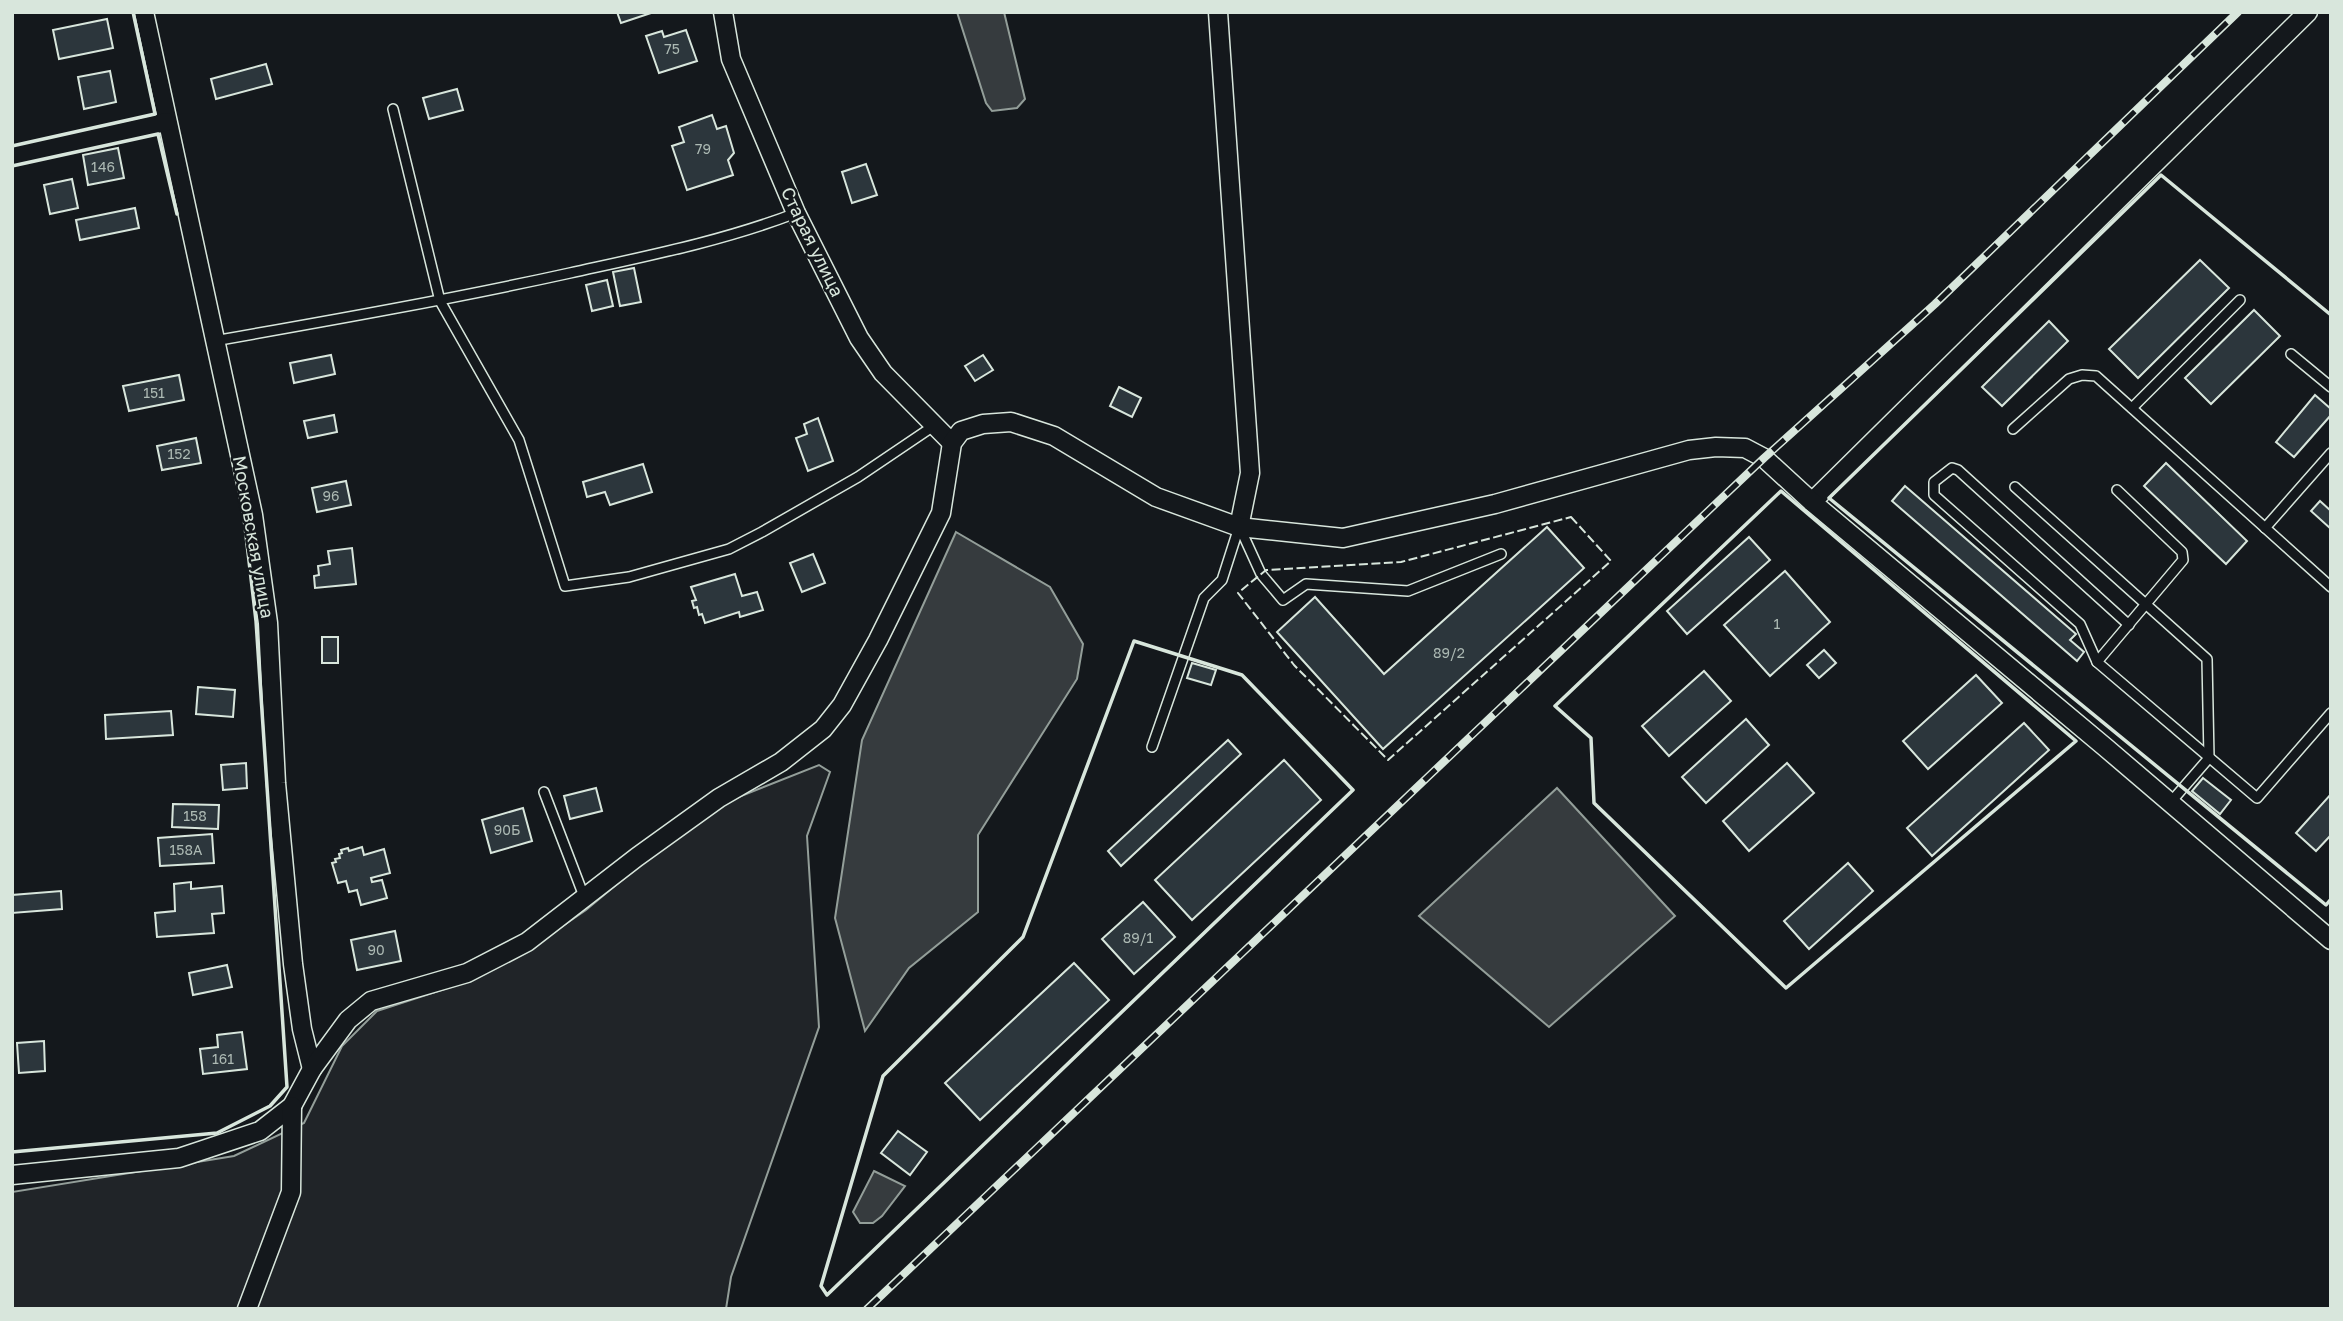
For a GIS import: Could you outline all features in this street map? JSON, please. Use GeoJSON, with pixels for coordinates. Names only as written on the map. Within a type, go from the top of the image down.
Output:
{"type":"FeatureCollection","features":[{"type":"Feature","properties":{"kind":"street","name":"Московская улица"},"geometry":{"type":"LineString","coordinates":[[144,12],[253,515],[268,623],[276,783],[290,926],[302,1029],[312,1069]]}},
{"type":"Feature","properties":{"kind":"street","name":"Старая улица"},"geometry":{"type":"LineString","coordinates":[[723,12],[731,59],[796,213],[859,338],[883,373],[952,443]]}},
{"type":"Feature","properties":{"kind":"street"},"geometry":{"type":"LineString","coordinates":[[1218,12],[1250,473],[1239,527]]}},
{"type":"Feature","properties":{"kind":"street"},"geometry":{"type":"LineString","coordinates":[[1812,502],[2308,12]]}},
{"type":"Feature","properties":{"kind":"street"},"geometry":{"type":"LineString","coordinates":[[12,156],[166,122]]}},
{"type":"Feature","properties":{"kind":"street"},"geometry":{"type":"LineString","coordinates":[[12,1175],[178,1158],[260,1131],[292,1106],[312,1069],[348,1020],[371,1001],[467,973],[527,942],[719,798],[781,762],[823,729],[842,705],[878,640],[941,513],[952,443],[961,431],[983,424],[1011,422],[1054,436],[1156,497],[1239,527],[1343,538],[1495,504],[1689,450],[1745,448],[1764,458],[1812,502],[2331,940]]}},
{"type":"Feature","properties":{"kind":"street"},"geometry":{"type":"LineString","coordinates":[[247,1309],[291,1192],[292,1106]]}},
{"type":"Feature","properties":{"kind":"lane"},"geometry":{"type":"LineString","coordinates":[[393,109],[440,301],[519,440],[565,586],[629,577],[729,549],[859,477],[935,425]]}},
{"type":"Feature","properties":{"kind":"lane"},"geometry":{"type":"LineString","coordinates":[[214,341],[440,301],[691,247],[751,230],[796,213]]}},
{"type":"Feature","properties":{"kind":"lane"},"geometry":{"type":"LineString","coordinates":[[2132,408],[2240,300]]}},
{"type":"Feature","properties":{"kind":"lane"},"geometry":{"type":"LineString","coordinates":[[2291,354],[2331,387]]}},
{"type":"Feature","properties":{"kind":"lane"},"geometry":{"type":"LineString","coordinates":[[2013,429],[2069,379],[2082,375],[2096,376],[2331,587]]}},
{"type":"Feature","properties":{"kind":"lane"},"geometry":{"type":"LineString","coordinates":[[2265,528],[2331,453]]}},
{"type":"Feature","properties":{"kind":"lane"},"geometry":{"type":"LineString","coordinates":[[2129,625],[1958,470],[1952,468],[1934,482],[1934,495],[2080,624],[2097,662],[2257,798],[2331,713]]}},
{"type":"Feature","properties":{"kind":"lane"},"geometry":{"type":"LineString","coordinates":[[2014,487],[2207,659],[2209,758],[2170,803]]}},
{"type":"Feature","properties":{"kind":"lane"},"geometry":{"type":"LineString","coordinates":[[2097,662],[2183,560],[2182,552],[2118,491]]}},
{"type":"Feature","properties":{"kind":"lane"},"geometry":{"type":"LineString","coordinates":[[1239,527],[1261,573],[1283,600],[1306,584],[1408,591],[1501,554]]}},
{"type":"Feature","properties":{"kind":"lane"},"geometry":{"type":"LineString","coordinates":[[1152,747],[1204,598],[1222,580],[1239,527]]}},
{"type":"Feature","properties":{"kind":"lane"},"geometry":{"type":"LineString","coordinates":[[544,792],[585,899]]}},
{"type":"Feature","properties":{"kind":"shaded area"},"geometry":{"type":"Polygon","coordinates":[[[957,12],[1004,12],[1025,99],[1017,108],[992,111],[986,103],[957,12]]]}},
{"type":"Feature","properties":{"kind":"shaded area"},"geometry":{"type":"Polygon","coordinates":[[[956,532],[1050,587],[1083,644],[1077,679],[978,835],[978,912],[909,968],[865,1031],[835,918],[862,740],[956,532]]]}},
{"type":"Feature","properties":{"kind":"shaded area"},"geometry":{"type":"Polygon","coordinates":[[[819,765],[830,772],[807,836],[819,1027],[731,1277],[726,1309],[12,1309],[12,1192],[234,1156],[304,1123],[342,1046],[377,1011],[469,981],[529,949],[586,910],[641,864],[721,804],[819,765]]]}},
{"type":"Feature","properties":{"kind":"shaded area"},"geometry":{"type":"Polygon","coordinates":[[[1557,788],[1675,916],[1549,1027],[1419,916],[1557,788]]]}},
{"type":"Feature","properties":{"kind":"shaded area"},"geometry":{"type":"Polygon","coordinates":[[[874,1171],[905,1186],[882,1216],[873,1223],[860,1223],[853,1212],[874,1171]]]}},
{"type":"Feature","properties":{"kind":"building"},"geometry":{"type":"Polygon","coordinates":[[[617,12],[654,12],[621,23],[617,12]]]}},
{"type":"Feature","properties":{"kind":"building"},"geometry":{"type":"Polygon","coordinates":[[[107,19],[113,48],[59,59],[53,30],[107,19]]]}},
{"type":"Feature","properties":{"kind":"building"},"geometry":{"type":"Polygon","coordinates":[[[686,30],[697,61],[659,73],[646,36],[662,31],[664,37],[686,30]]]}},
{"type":"Feature","properties":{"kind":"building"},"geometry":{"type":"Polygon","coordinates":[[[266,64],[272,84],[216,99],[211,79],[266,64]]]}},
{"type":"Feature","properties":{"kind":"building"},"geometry":{"type":"Polygon","coordinates":[[[110,71],[116,102],[84,109],[78,77],[110,71]]]}},
{"type":"Feature","properties":{"kind":"building"},"geometry":{"type":"Polygon","coordinates":[[[457,89],[463,110],[429,119],[423,98],[457,89]]]}},
{"type":"Feature","properties":{"kind":"building"},"geometry":{"type":"Polygon","coordinates":[[[712,115],[717,129],[726,126],[734,153],[728,160],[733,175],[687,190],[672,146],[684,142],[679,127],[712,115]]]}},
{"type":"Feature","properties":{"kind":"building"},"geometry":{"type":"Polygon","coordinates":[[[118,148],[124,178],[88,185],[83,155],[118,148]]]}},
{"type":"Feature","properties":{"kind":"building"},"geometry":{"type":"Polygon","coordinates":[[[866,164],[877,195],[852,203],[842,172],[866,164]]]}},
{"type":"Feature","properties":{"kind":"building"},"geometry":{"type":"Polygon","coordinates":[[[72,179],[78,208],[50,214],[44,185],[72,179]]]}},
{"type":"Feature","properties":{"kind":"building"},"geometry":{"type":"Polygon","coordinates":[[[135,208],[139,228],[80,240],[76,220],[135,208]]]}},
{"type":"Feature","properties":{"kind":"building"},"geometry":{"type":"Polygon","coordinates":[[[2200,260],[2229,288],[2138,378],[2109,349],[2200,260]]]}},
{"type":"Feature","properties":{"kind":"building"},"geometry":{"type":"Polygon","coordinates":[[[634,268],[641,302],[620,306],[613,272],[634,268]]]}},
{"type":"Feature","properties":{"kind":"building"},"geometry":{"type":"Polygon","coordinates":[[[607,280],[613,306],[592,311],[586,285],[607,280]]]}},
{"type":"Feature","properties":{"kind":"building"},"geometry":{"type":"Polygon","coordinates":[[[2254,310],[2280,336],[2211,404],[2185,378],[2254,310]]]}},
{"type":"Feature","properties":{"kind":"building"},"geometry":{"type":"Polygon","coordinates":[[[2049,321],[2068,341],[2002,406],[1982,387],[2049,321]]]}},
{"type":"Feature","properties":{"kind":"building"},"geometry":{"type":"Polygon","coordinates":[[[331,355],[335,374],[294,383],[290,363],[331,355]]]}},
{"type":"Feature","properties":{"kind":"building"},"geometry":{"type":"Polygon","coordinates":[[[983,355],[993,370],[975,381],[965,366],[983,355]]]}},
{"type":"Feature","properties":{"kind":"building"},"geometry":{"type":"Polygon","coordinates":[[[179,375],[184,400],[129,411],[123,386],[179,375]]]}},
{"type":"Feature","properties":{"kind":"building"},"geometry":{"type":"Polygon","coordinates":[[[1119,387],[1141,398],[1132,417],[1110,406],[1119,387]]]}},
{"type":"Feature","properties":{"kind":"building"},"geometry":{"type":"Polygon","coordinates":[[[2315,395],[2331,409],[2331,415],[2294,457],[2276,442],[2315,395]]]}},
{"type":"Feature","properties":{"kind":"building"},"geometry":{"type":"Polygon","coordinates":[[[334,415],[337,432],[308,438],[304,421],[334,415]]]}},
{"type":"Feature","properties":{"kind":"building"},"geometry":{"type":"Polygon","coordinates":[[[818,418],[833,461],[808,471],[796,438],[807,434],[804,424],[818,418]]]}},
{"type":"Feature","properties":{"kind":"building"},"geometry":{"type":"Polygon","coordinates":[[[196,438],[201,463],[162,470],[157,446],[196,438]]]}},
{"type":"Feature","properties":{"kind":"building"},"geometry":{"type":"Polygon","coordinates":[[[2166,463],[2247,541],[2226,564],[2144,486],[2166,463]]]}},
{"type":"Feature","properties":{"kind":"building"},"geometry":{"type":"Polygon","coordinates":[[[643,464],[652,492],[610,505],[605,492],[587,497],[583,482],[643,464]]]}},
{"type":"Feature","properties":{"kind":"building"},"geometry":{"type":"Polygon","coordinates":[[[346,481],[351,505],[317,512],[312,488],[346,481]]]}},
{"type":"Feature","properties":{"kind":"building"},"geometry":{"type":"Polygon","coordinates":[[[1905,486],[2076,634],[2070,640],[2084,652],[2077,661],[1892,501],[1905,486]]]}},
{"type":"Feature","properties":{"kind":"building"},"geometry":{"type":"Polygon","coordinates":[[[2320,501],[2331,511],[2331,529],[2311,511],[2320,501]]]}},
{"type":"Feature","properties":{"kind":"building"},"geometry":{"type":"Polygon","coordinates":[[[1547,527],[1584,568],[1383,749],[1277,632],[1315,597],[1384,674],[1547,527]]]}},
{"type":"Feature","properties":{"kind":"building"},"geometry":{"type":"Polygon","coordinates":[[[1749,537],[1770,560],[1687,634],[1667,611],[1749,537]]]}},
{"type":"Feature","properties":{"kind":"building"},"geometry":{"type":"Polygon","coordinates":[[[352,548],[356,584],[315,588],[314,576],[319,575],[318,566],[330,564],[328,551],[352,548]]]}},
{"type":"Feature","properties":{"kind":"building"},"geometry":{"type":"Polygon","coordinates":[[[813,554],[825,583],[802,592],[790,563],[813,554]]]}},
{"type":"Feature","properties":{"kind":"building"},"geometry":{"type":"Polygon","coordinates":[[[1785,571],[1830,622],[1770,676],[1724,625],[1785,571]]]}},
{"type":"Feature","properties":{"kind":"building"},"geometry":{"type":"Polygon","coordinates":[[[735,574],[742,596],[757,592],[763,610],[740,617],[739,612],[705,623],[697,607],[694,608],[692,601],[696,600],[691,587],[735,574]]]}},
{"type":"Feature","properties":{"kind":"building"},"geometry":{"type":"Polygon","coordinates":[[[322,637],[338,637],[338,663],[322,663],[322,637]]]}},
{"type":"Feature","properties":{"kind":"building"},"geometry":{"type":"Polygon","coordinates":[[[1824,650],[1836,663],[1819,678],[1807,665],[1824,650]]]}},
{"type":"Feature","properties":{"kind":"building"},"geometry":{"type":"Polygon","coordinates":[[[1192,663],[1216,670],[1211,685],[1187,678],[1192,663]]]}},
{"type":"Feature","properties":{"kind":"building"},"geometry":{"type":"Polygon","coordinates":[[[1704,671],[1731,701],[1669,756],[1642,726],[1704,671]]]}},
{"type":"Feature","properties":{"kind":"building"},"geometry":{"type":"Polygon","coordinates":[[[1976,675],[2002,703],[1928,769],[1903,741],[1976,675]]]}},
{"type":"Feature","properties":{"kind":"building"},"geometry":{"type":"Polygon","coordinates":[[[198,687],[235,690],[233,717],[196,714],[198,687]]]}},
{"type":"Feature","properties":{"kind":"building"},"geometry":{"type":"Polygon","coordinates":[[[171,711],[173,735],[106,739],[105,715],[171,711]]]}},
{"type":"Feature","properties":{"kind":"building"},"geometry":{"type":"Polygon","coordinates":[[[1746,719],[1769,745],[1706,803],[1682,777],[1746,719]]]}},
{"type":"Feature","properties":{"kind":"building"},"geometry":{"type":"Polygon","coordinates":[[[2024,723],[2049,750],[1932,856],[1907,828],[2024,723]]]}},
{"type":"Feature","properties":{"kind":"building"},"geometry":{"type":"Polygon","coordinates":[[[1228,740],[1241,754],[1121,866],[1108,851],[1228,740]]]}},
{"type":"Feature","properties":{"kind":"building"},"geometry":{"type":"Polygon","coordinates":[[[1284,760],[1321,800],[1192,920],[1155,880],[1284,760]]]}},
{"type":"Feature","properties":{"kind":"building"},"geometry":{"type":"Polygon","coordinates":[[[246,763],[247,788],[223,790],[221,765],[246,763]]]}},
{"type":"Feature","properties":{"kind":"building"},"geometry":{"type":"Polygon","coordinates":[[[1787,763],[1814,793],[1749,851],[1723,821],[1787,763]]]}},
{"type":"Feature","properties":{"kind":"building"},"geometry":{"type":"Polygon","coordinates":[[[2203,778],[2231,800],[2220,814],[2192,791],[2203,778]]]}},
{"type":"Feature","properties":{"kind":"building"},"geometry":{"type":"Polygon","coordinates":[[[596,788],[602,811],[570,819],[564,796],[596,788]]]}},
{"type":"Feature","properties":{"kind":"building"},"geometry":{"type":"Polygon","coordinates":[[[2331,794],[2331,835],[2316,851],[2296,833],[2331,794]]]}},
{"type":"Feature","properties":{"kind":"building"},"geometry":{"type":"Polygon","coordinates":[[[173,804],[219,805],[218,829],[172,827],[173,804]]]}},
{"type":"Feature","properties":{"kind":"building"},"geometry":{"type":"Polygon","coordinates":[[[523,808],[532,841],[491,853],[482,820],[523,808]]]}},
{"type":"Feature","properties":{"kind":"building"},"geometry":{"type":"Polygon","coordinates":[[[212,834],[214,863],[160,866],[158,838],[212,834]]]}},
{"type":"Feature","properties":{"kind":"building"},"geometry":{"type":"Polygon","coordinates":[[[362,847],[364,855],[384,849],[390,873],[371,878],[372,882],[382,880],[387,898],[361,905],[357,890],[349,892],[346,881],[338,883],[332,863],[340,858],[341,850],[348,848],[349,851],[362,847]]]}},
{"type":"Feature","properties":{"kind":"building"},"geometry":{"type":"Polygon","coordinates":[[[1848,863],[1873,891],[1809,949],[1784,921],[1848,863]]]}},
{"type":"Feature","properties":{"kind":"building"},"geometry":{"type":"Polygon","coordinates":[[[191,882],[191,889],[222,886],[224,913],[212,914],[214,933],[157,937],[155,913],[175,911],[174,884],[191,882]]]}},
{"type":"Feature","properties":{"kind":"building"},"geometry":{"type":"Polygon","coordinates":[[[61,891],[62,909],[12,913],[12,895],[61,891]]]}},
{"type":"Feature","properties":{"kind":"building"},"geometry":{"type":"Polygon","coordinates":[[[1143,902],[1175,937],[1134,974],[1102,939],[1143,902]]]}},
{"type":"Feature","properties":{"kind":"building"},"geometry":{"type":"Polygon","coordinates":[[[395,931],[401,961],[357,970],[351,940],[395,931]]]}},
{"type":"Feature","properties":{"kind":"building"},"geometry":{"type":"Polygon","coordinates":[[[1074,963],[1109,1000],[980,1120],[945,1083],[1074,963]]]}},
{"type":"Feature","properties":{"kind":"building"},"geometry":{"type":"Polygon","coordinates":[[[227,965],[232,987],[193,995],[189,973],[227,965]]]}},
{"type":"Feature","properties":{"kind":"building"},"geometry":{"type":"Polygon","coordinates":[[[242,1032],[247,1069],[203,1074],[200,1049],[218,1047],[217,1035],[242,1032]]]}},
{"type":"Feature","properties":{"kind":"building"},"geometry":{"type":"Polygon","coordinates":[[[44,1041],[45,1071],[19,1073],[17,1043],[44,1041]]]}},
{"type":"Feature","properties":{"kind":"building"},"geometry":{"type":"Polygon","coordinates":[[[898,1131],[927,1152],[910,1175],[881,1153],[898,1131]]]}},
{"type":"Feature","properties":{"kind":"railway"},"geometry":{"type":"LineString","coordinates":[[867,1309],[1764,458],[1935,304],[2238,12]]}},
{"type":"Feature","properties":{"kind":"fence"},"geometry":{"type":"LineString","coordinates":[[1571,517],[1611,561],[1388,760],[1294,665],[1238,593],[1266,570],[1401,562],[1571,517]]}},
{"type":"Feature","properties":{"kind":"wall"},"geometry":{"type":"LineString","coordinates":[[12,146],[155,114],[133,12]]}},
{"type":"Feature","properties":{"kind":"wall"},"geometry":{"type":"LineString","coordinates":[[12,166],[158,134],[177,214]]}},
{"type":"Feature","properties":{"kind":"wall"},"geometry":{"type":"LineString","coordinates":[[2331,315],[2161,175],[1829,498],[2326,905],[2331,899]]}},
{"type":"Feature","properties":{"kind":"wall"},"geometry":{"type":"LineString","coordinates":[[1781,491],[2076,741],[1786,988],[1594,803],[1591,738],[1555,706],[1781,491]]}},
{"type":"Feature","properties":{"kind":"wall"},"geometry":{"type":"LineString","coordinates":[[12,1152],[217,1133],[270,1106],[287,1087],[256,621],[242,501]]}},
{"type":"Feature","properties":{"kind":"wall"},"geometry":{"type":"LineString","coordinates":[[1134,641],[1242,675],[1353,790],[827,1295],[821,1286],[883,1076],[1023,937],[1134,641]]}}]}
